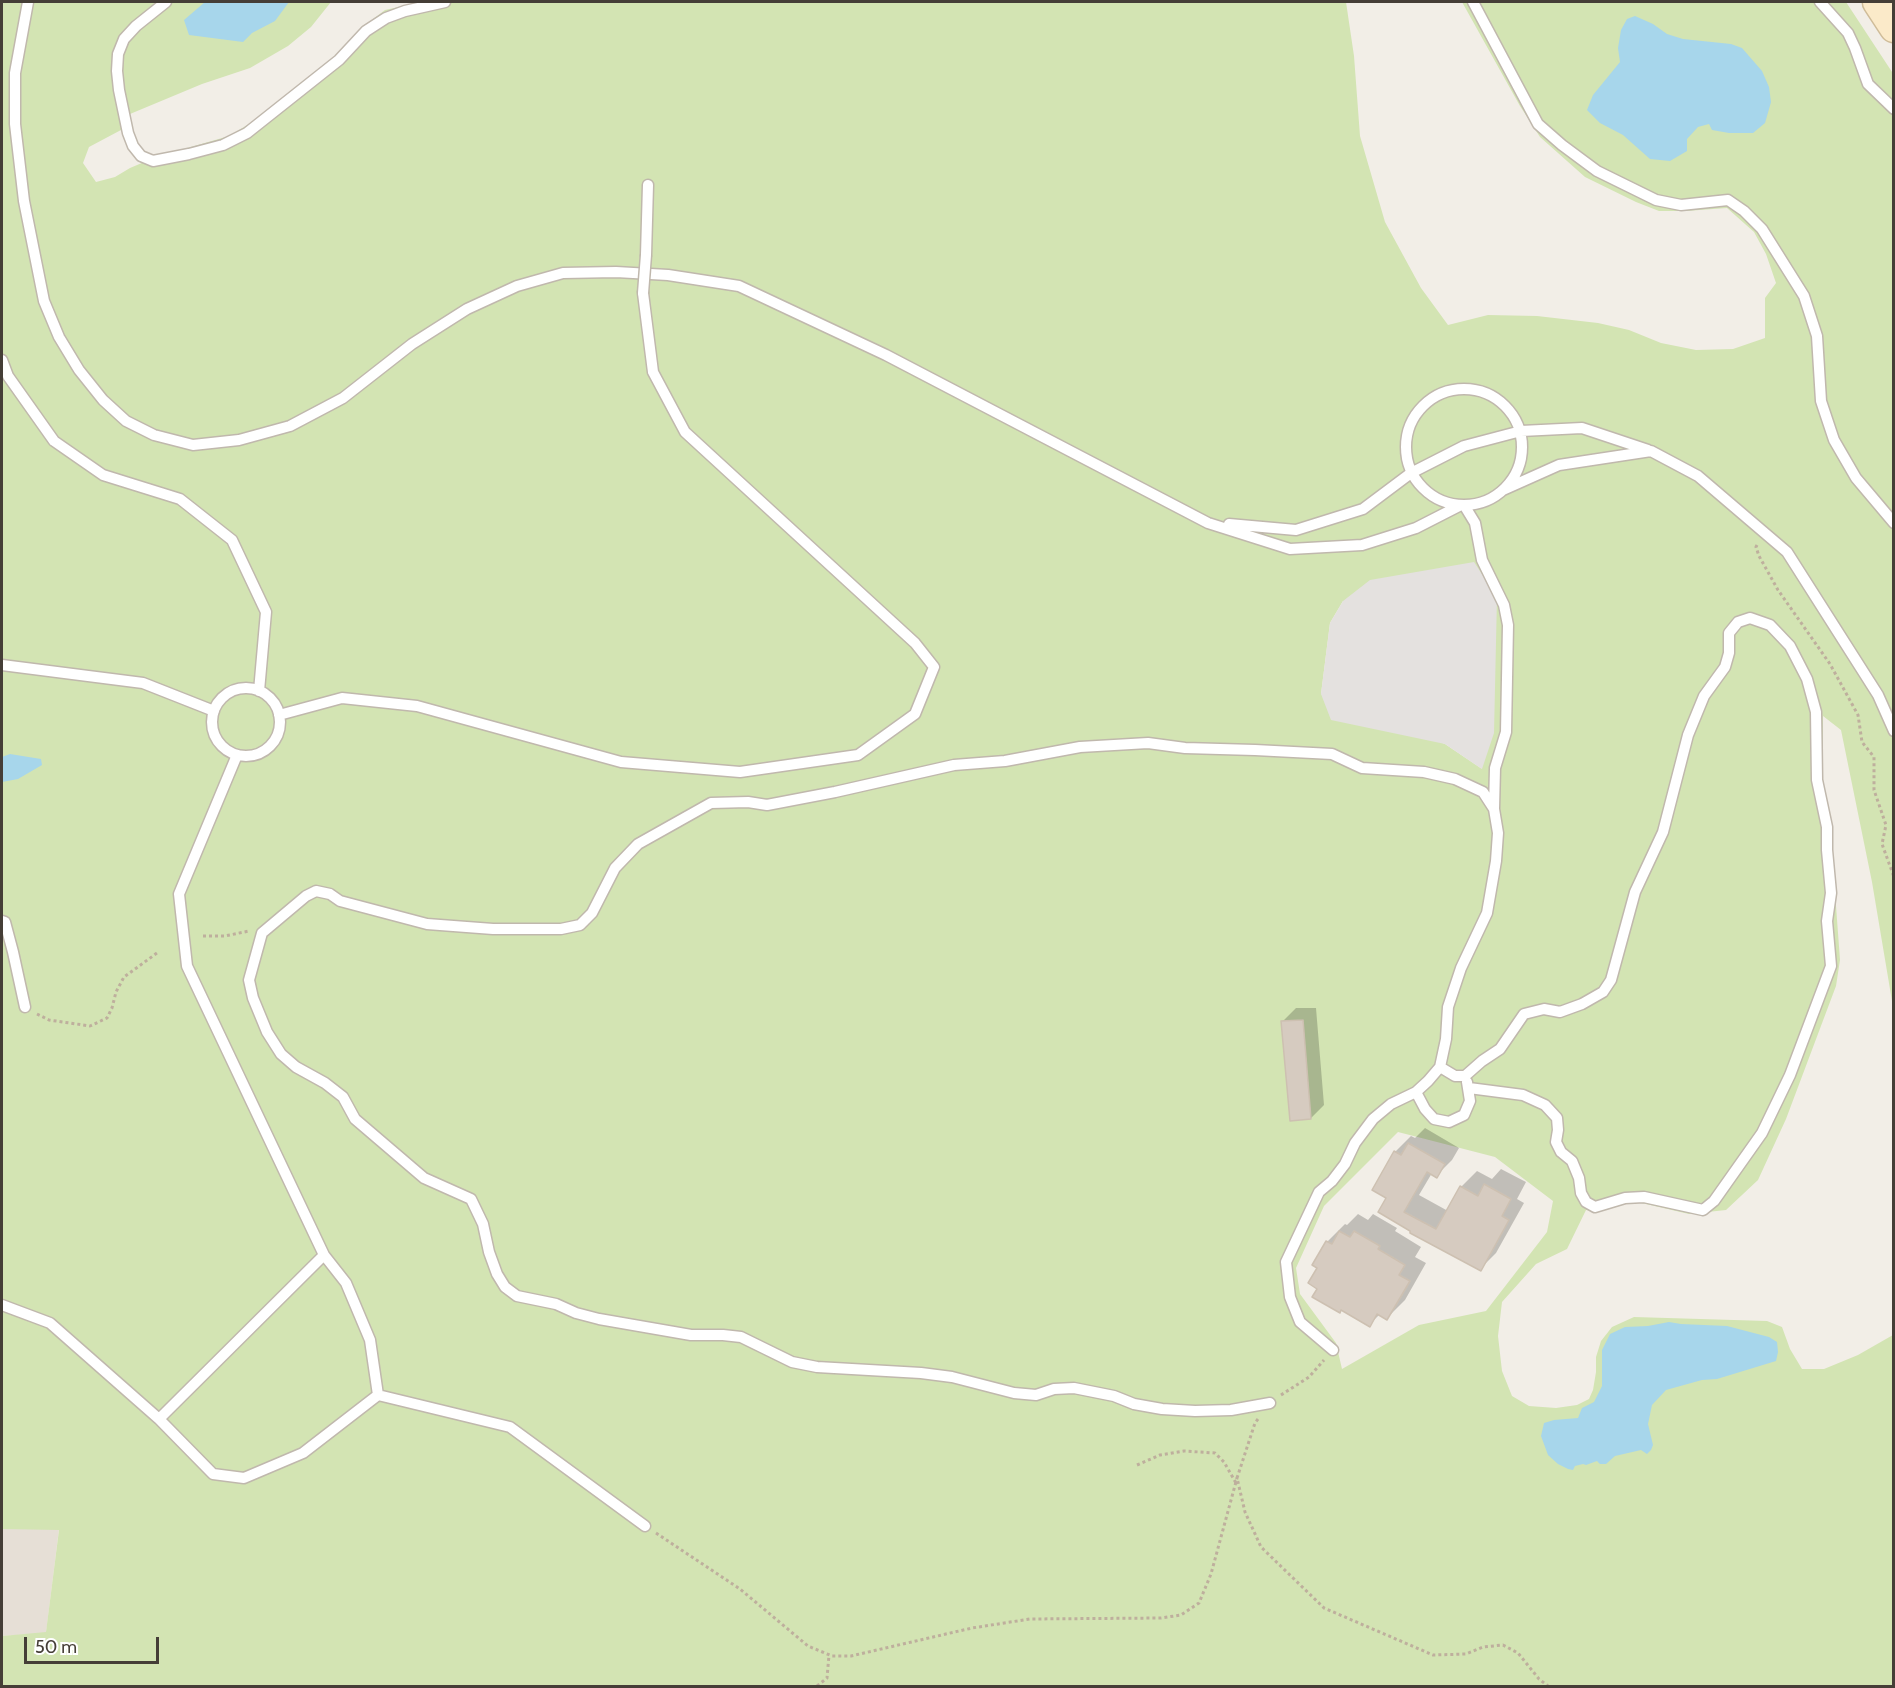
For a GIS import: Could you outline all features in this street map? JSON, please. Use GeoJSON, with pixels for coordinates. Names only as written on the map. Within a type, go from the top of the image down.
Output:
{"type":"FeatureCollection","features":[{"type":"Feature","properties":{"kind":"street"},"geometry":{"type":"LineString","coordinates":[[1876,2],[1893,28]]}},
{"type":"Feature","properties":{"kind":"lane"},"geometry":{"type":"LineString","coordinates":[[28,2],[15,73],[15,124],[24,201],[44,301],[59,337],[79,369],[103,400],[126,421],[154,435],[193,446],[239,440],[290,426],[343,398],[412,344],[467,309],[517,286],[563,273],[616,272],[668,275],[739,286],[886,355],[1208,523],[1290,549],[1362,545],[1416,528],[1463,505],[1484,501],[1559,465],[1651,451]]}},
{"type":"Feature","properties":{"kind":"lane"},"geometry":{"type":"LineString","coordinates":[[166,2],[136,26],[124,39],[118,54],[119,90],[128,133],[133,146],[141,156],[153,161],[223,145],[247,133],[339,60],[366,32],[380,22],[405,11],[445,2]]}},
{"type":"Feature","properties":{"kind":"lane"},"geometry":{"type":"LineString","coordinates":[[1473,2],[1538,124],[1562,145],[1597,171],[1656,200],[1681,205],[1728,200],[1744,211],[1762,229],[1804,296],[1817,336],[1821,401],[1834,440],[1856,478],[1893,523]]}},
{"type":"Feature","properties":{"kind":"lane"},"geometry":{"type":"LineString","coordinates":[[1820,2],[1848,33],[1856,48],[1868,84],[1893,109]]}},
{"type":"Feature","properties":{"kind":"lane"},"geometry":{"type":"LineString","coordinates":[[279,715],[342,698],[417,706],[621,762],[740,772],[858,755],[915,714],[934,667],[915,643],[685,432],[653,372],[643,293],[648,185]]}},
{"type":"Feature","properties":{"kind":"lane"},"geometry":{"type":"LineString","coordinates":[[2,360],[8,376],[54,441],[104,476],[180,499],[232,540],[266,612],[259,691]]}},
{"type":"Feature","properties":{"kind":"lane"},"geometry":{"type":"LineString","coordinates":[[1333,1350],[1300,1322],[1290,1297],[1286,1262],[1319,1192],[1332,1181],[1345,1164],[1355,1143],[1373,1119],[1391,1104],[1416,1092],[1440,1066],[1446,1039],[1449,1007],[1461,968],[1487,913],[1496,861],[1498,833],[1494,809],[1495,768],[1506,732],[1508,625],[1504,605],[1482,560],[1475,523],[1463,505],[1444,502],[1426,492],[1411,473],[1406,455],[1406,435],[1415,414],[1429,399],[1443,392],[1463,388],[1479,390],[1498,399],[1508,407],[1521,431],[1522,453],[1516,473],[1503,490]]}},
{"type":"Feature","properties":{"kind":"lane"},"geometry":{"type":"LineString","coordinates":[[1208,523],[1296,530],[1363,509],[1411,473],[1464,446],[1521,431],[1582,428],[1651,451],[1698,477],[1787,552],[1878,695],[1893,731]]}},
{"type":"Feature","properties":{"kind":"lane"},"geometry":{"type":"LineString","coordinates":[[1440,1066],[1455,1076],[1465,1076],[1482,1060],[1500,1049],[1524,1014],[1544,1009],[1560,1012],[1582,1004],[1603,992],[1611,980],[1635,892],[1663,832],[1688,735],[1704,696],[1725,667],[1729,653],[1729,633],[1738,622],[1750,618],[1770,625],[1790,646],[1807,679],[1816,712],[1817,780],[1827,827],[1831,893],[1827,921],[1831,966],[1790,1075],[1757,1140],[1714,1201],[1702,1210],[1644,1197],[1625,1198],[1594,1207],[1586,1202],[1581,1194],[1579,1178],[1572,1161],[1561,1152],[1557,1142],[1557,1118],[1545,1105],[1523,1095],[1469,1088]]}},
{"type":"Feature","properties":{"kind":"lane"},"geometry":{"type":"LineString","coordinates":[[2,666],[143,683],[214,711]]}},
{"type":"Feature","properties":{"kind":"lane"},"geometry":{"type":"LineString","coordinates":[[237,689],[259,691],[275,705],[279,715],[276,737],[260,753],[249,756],[227,751],[219,743],[214,733],[212,722],[214,711],[227,694],[237,689]]}},
{"type":"Feature","properties":{"kind":"lane"},"geometry":{"type":"LineString","coordinates":[[1270,1403],[1231,1410],[1162,1409],[1134,1404],[1104,1393],[1074,1388],[1054,1389],[1036,1395],[952,1377],[921,1373],[817,1367],[792,1362],[741,1337],[682,1334],[599,1319],[576,1313],[556,1304],[517,1296],[505,1287],[496,1274],[483,1224],[471,1199],[424,1178],[355,1119],[343,1096],[281,1054],[267,1032],[253,998],[249,980],[262,933],[306,896],[316,891],[330,894],[350,904],[427,924],[493,930],[561,929],[580,925],[592,913],[615,868],[638,844],[711,803],[748,802],[767,805],[954,765],[1005,761],[1080,747],[1148,743],[1185,748],[1332,754],[1362,768],[1424,772],[1455,779],[1483,792],[1494,809]]}},
{"type":"Feature","properties":{"kind":"lane"},"geometry":{"type":"LineString","coordinates":[[237,755],[179,894],[187,966],[324,1255],[346,1283],[370,1340],[378,1395]]}},
{"type":"Feature","properties":{"kind":"lane"},"geometry":{"type":"LineString","coordinates":[[2,921],[5,922],[25,1007]]}},
{"type":"Feature","properties":{"kind":"lane"},"geometry":{"type":"LineString","coordinates":[[1416,1092],[1425,1109],[1434,1119],[1449,1122],[1464,1116],[1470,1101],[1465,1076]]}},
{"type":"Feature","properties":{"kind":"lane"},"geometry":{"type":"LineString","coordinates":[[159,1419],[324,1255]]}},
{"type":"Feature","properties":{"kind":"lane"},"geometry":{"type":"LineString","coordinates":[[2,1305],[50,1323],[159,1419],[213,1474],[244,1478],[303,1453],[378,1395]]}},
{"type":"Feature","properties":{"kind":"lane"},"geometry":{"type":"LineString","coordinates":[[378,1395],[510,1427],[645,1526]]}},
{"type":"Feature","properties":{"kind":"path"},"geometry":{"type":"LineString","coordinates":[[1763,532],[1756,547],[1759,556],[1778,590],[1830,664],[1858,715],[1862,742],[1874,757],[1874,790],[1886,825],[1882,844],[1893,877]]}},
{"type":"Feature","properties":{"kind":"path"},"geometry":{"type":"LineString","coordinates":[[203,936],[225,936],[247,931],[262,933]]}},
{"type":"Feature","properties":{"kind":"path"},"geometry":{"type":"LineString","coordinates":[[25,1007],[49,1020],[90,1026],[107,1018],[124,977],[157,953]]}},
{"type":"Feature","properties":{"kind":"path"},"geometry":{"type":"LineString","coordinates":[[645,1526],[740,1588],[808,1646],[829,1655],[851,1656],[972,1628],[1030,1619],[1161,1618],[1181,1615],[1199,1603],[1207,1584],[1255,1423],[1270,1403],[1309,1377],[1333,1350]]}},
{"type":"Feature","properties":{"kind":"path"},"geometry":{"type":"LineString","coordinates":[[1137,1465],[1160,1455],[1184,1451],[1215,1452],[1237,1481],[1245,1512],[1261,1547],[1324,1608],[1433,1655],[1466,1654],[1483,1647],[1503,1645],[1518,1653],[1539,1679],[1548,1686]]}},
{"type":"Feature","properties":{"kind":"path"},"geometry":{"type":"LineString","coordinates":[[817,1686],[827,1678],[829,1655]]}},
{"type":"Feature","properties":{"kind":"shaded area"},"geometry":{"type":"Polygon","coordinates":[[[1474,562],[1497,597],[1494,733],[1482,769],[1445,744],[1331,720],[1321,694],[1330,623],[1343,601],[1370,580],[1474,562]]]}},
{"type":"Feature","properties":{"kind":"shaded area"},"geometry":{"type":"Polygon","coordinates":[[[2,1529],[59,1529],[46,1633],[2,1636],[2,1529]]]}},
{"type":"Feature","properties":{"kind":"green space"},"geometry":{"type":"Polygon","coordinates":[[[2,2],[331,2],[311,27],[288,46],[250,68],[202,84],[130,114],[121,130],[89,147],[83,163],[96,182],[115,177],[156,157],[229,136],[254,121],[333,58],[360,29],[385,10],[421,2],[1346,2],[1354,56],[1360,136],[1385,222],[1421,288],[1448,325],[1488,315],[1537,316],[1598,323],[1629,330],[1661,343],[1696,350],[1733,349],[1765,338],[1765,298],[1776,283],[1766,254],[1754,232],[1727,208],[1659,211],[1585,177],[1540,137],[1520,106],[1462,2],[1846,2],[1894,75],[1893,1007],[1872,882],[1841,730],[1823,716],[1823,779],[1840,960],[1836,986],[1786,1119],[1758,1180],[1726,1210],[1689,1214],[1633,1201],[1596,1211],[1586,1210],[1567,1249],[1536,1264],[1502,1302],[1498,1336],[1502,1371],[1512,1396],[1529,1406],[1556,1408],[1577,1405],[1589,1399],[1593,1390],[1596,1357],[1601,1341],[1612,1327],[1634,1317],[1767,1321],[1782,1327],[1790,1349],[1802,1369],[1824,1369],[1858,1355],[1893,1335],[1893,1686],[2,1686],[2,1636],[46,1632],[59,1530],[2,1529],[2,2]],[[1343,601],[1330,623],[1321,694],[1445,744],[1482,769],[1343,601]],[[1398,1132],[1324,1206],[1296,1268],[1300,1294],[1336,1343],[1342,1369],[1419,1325],[1486,1311],[1547,1232],[1553,1201],[1495,1157],[1398,1132]]]}},
{"type":"Feature","properties":{"kind":"water"},"geometry":{"type":"Polygon","coordinates":[[[205,2],[289,2],[275,21],[252,33],[243,42],[189,35],[184,20],[205,2]]]}},
{"type":"Feature","properties":{"kind":"water"},"geometry":{"type":"Polygon","coordinates":[[[1635,16],[1653,24],[1667,34],[1683,39],[1731,44],[1742,48],[1762,71],[1769,87],[1771,102],[1765,123],[1753,133],[1712,130],[1709,124],[1698,127],[1687,139],[1687,151],[1670,161],[1650,159],[1623,135],[1600,123],[1587,110],[1593,95],[1620,62],[1618,48],[1621,30],[1627,19],[1635,16]]]}},
{"type":"Feature","properties":{"kind":"water"},"geometry":{"type":"Polygon","coordinates":[[[10,754],[41,759],[42,765],[18,779],[2,782],[2,757],[10,754]]]}},
{"type":"Feature","properties":{"kind":"water"},"geometry":{"type":"Polygon","coordinates":[[[1669,1322],[1727,1326],[1769,1337],[1777,1342],[1776,1361],[1717,1379],[1702,1380],[1666,1390],[1652,1405],[1648,1424],[1653,1445],[1647,1454],[1641,1450],[1615,1456],[1606,1464],[1600,1464],[1597,1461],[1575,1466],[1573,1470],[1558,1464],[1548,1455],[1541,1436],[1544,1423],[1578,1418],[1582,1408],[1594,1402],[1602,1386],[1602,1350],[1610,1334],[1625,1327],[1669,1322]]]}},
{"type":"Feature","properties":{"kind":"building"},"geometry":{"type":"Polygon","coordinates":[[[1303,1020],[1311,1119],[1290,1121],[1281,1021],[1303,1020]]]}},
{"type":"Feature","properties":{"kind":"building"},"geometry":{"type":"Polygon","coordinates":[[[1408,1143],[1445,1164],[1437,1178],[1427,1172],[1404,1212],[1436,1229],[1460,1186],[1478,1196],[1484,1184],[1511,1199],[1502,1216],[1509,1220],[1481,1271],[1410,1233],[1378,1212],[1386,1198],[1372,1190],[1394,1151],[1401,1155],[1408,1143]]]}},
{"type":"Feature","properties":{"kind":"building"},"geometry":{"type":"Polygon","coordinates":[[[1339,1231],[1350,1237],[1354,1231],[1380,1246],[1378,1249],[1405,1265],[1399,1275],[1410,1281],[1387,1320],[1377,1314],[1370,1327],[1312,1297],[1317,1289],[1308,1283],[1317,1268],[1312,1265],[1326,1241],[1332,1244],[1339,1231]]]}}]}
